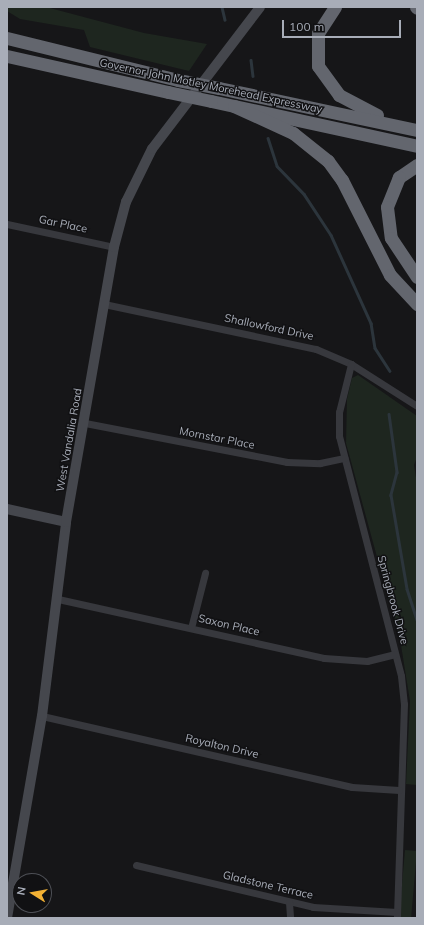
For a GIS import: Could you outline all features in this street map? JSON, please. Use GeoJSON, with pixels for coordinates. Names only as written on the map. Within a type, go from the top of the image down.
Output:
{"type":"FeatureCollection","features":[{"type":"Feature","properties":{"kind":"highway"},"geometry":{"type":"LineString","coordinates":[[335,7],[323,23],[316,43],[316,56],[323,77],[354,104],[402,126]]}},
{"type":"Feature","properties":{"kind":"highway","name":"Governor John Motley Morehead Expressway"},"geometry":{"type":"LineString","coordinates":[[7,38],[178,80],[417,130]]}},
{"type":"Feature","properties":{"kind":"highway","name":"Governor John Motley Morehead Expressway"},"geometry":{"type":"LineString","coordinates":[[7,56],[417,146]]}},
{"type":"Feature","properties":{"kind":"highway"},"geometry":{"type":"LineString","coordinates":[[234,106],[293,133],[328,161],[342,180],[390,275],[417,304]]}},
{"type":"Feature","properties":{"kind":"highway"},"geometry":{"type":"LineString","coordinates":[[417,165],[400,177],[387,207],[391,238],[417,277]]}},
{"type":"Feature","properties":{"kind":"main road","name":"West Vandalia Road"},"geometry":{"type":"LineString","coordinates":[[7,918],[42,716],[58,599],[66,522],[85,423],[114,247],[126,202],[152,149],[260,7]]}},
{"type":"Feature","properties":{"kind":"main road"},"geometry":{"type":"LineString","coordinates":[[7,509],[66,522]]}},
{"type":"Feature","properties":{"kind":"street","name":"Gar Place"},"geometry":{"type":"LineString","coordinates":[[7,224],[114,247]]}},
{"type":"Feature","properties":{"kind":"street","name":"Shallowford Drive"},"geometry":{"type":"LineString","coordinates":[[104,304],[316,349],[350,364],[417,406]]}},
{"type":"Feature","properties":{"kind":"street","name":"Springbrook Drive"},"geometry":{"type":"LineString","coordinates":[[350,364],[339,412],[339,436],[396,654],[404,704],[399,790],[397,915]]}},
{"type":"Feature","properties":{"kind":"street","name":"Mornstar Place"},"geometry":{"type":"LineString","coordinates":[[85,423],[287,462],[320,463],[344,458]]}},
{"type":"Feature","properties":{"kind":"street"},"geometry":{"type":"LineString","coordinates":[[191,628],[204,573]]}},
{"type":"Feature","properties":{"kind":"street","name":"Saxon Place"},"geometry":{"type":"LineString","coordinates":[[58,599],[347,662],[367,661],[396,654]]}},
{"type":"Feature","properties":{"kind":"street","name":"Royalton Drive"},"geometry":{"type":"LineString","coordinates":[[42,716],[352,787],[399,790]]}},
{"type":"Feature","properties":{"kind":"street","name":"Gladstone Terrace"},"geometry":{"type":"LineString","coordinates":[[136,865],[289,902],[336,910],[397,915]]}},
{"type":"Feature","properties":{"kind":"street"},"geometry":{"type":"LineString","coordinates":[[289,902],[290,918]]}},
{"type":"Feature","properties":{"kind":"shaded area"},"geometry":{"type":"Polygon","coordinates":[[[7,7],[46,7],[144,33],[207,44],[189,71],[90,47],[84,30],[20,19],[7,11],[7,7]]]}},
{"type":"Feature","properties":{"kind":"shaded area"},"geometry":{"type":"Polygon","coordinates":[[[358,375],[417,416],[417,457],[414,465],[417,484],[417,785],[406,784],[410,701],[401,645],[346,443],[347,399],[352,378],[358,375]]]}},
{"type":"Feature","properties":{"kind":"shaded area"},"geometry":{"type":"Polygon","coordinates":[[[405,850],[417,851],[411,918],[399,918],[405,850]]]}},
{"type":"Feature","properties":{"kind":"waterway"},"geometry":{"type":"LineString","coordinates":[[222,7],[225,20]]}},
{"type":"Feature","properties":{"kind":"waterway"},"geometry":{"type":"LineString","coordinates":[[251,60],[253,76]]}},
{"type":"Feature","properties":{"kind":"waterway"},"geometry":{"type":"LineString","coordinates":[[268,138],[277,166],[304,194],[331,235],[371,323],[375,348],[390,371]]}},
{"type":"Feature","properties":{"kind":"waterway"},"geometry":{"type":"LineString","coordinates":[[389,414],[397,472],[391,495],[407,589],[417,619]]}}]}
